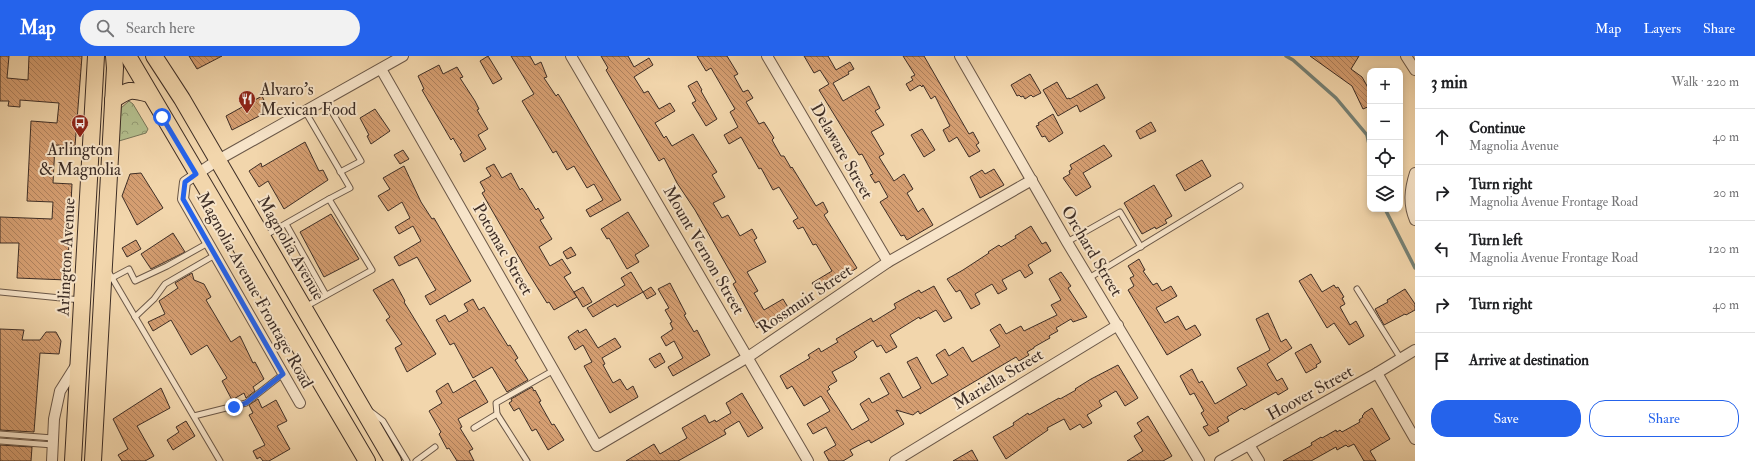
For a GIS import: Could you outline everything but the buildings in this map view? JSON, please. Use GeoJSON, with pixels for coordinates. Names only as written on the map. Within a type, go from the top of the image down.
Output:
{"type":"FeatureCollection","features":[{"type":"Feature","properties":{"kind":"main road","name":"Arlington Avenue"},"geometry":{"type":"LineString","coordinates":[[73,461],[96,56]]}},
{"type":"Feature","properties":{"kind":"main road"},"geometry":{"type":"LineString","coordinates":[[93,461],[115,70],[114,56]]}},
{"type":"Feature","properties":{"kind":"main road"},"geometry":{"type":"LineString","coordinates":[[128,56],[196,174],[367,461]]}},
{"type":"Feature","properties":{"kind":"main road","name":"Magnolia Avenue"},"geometry":{"type":"LineString","coordinates":[[154,56],[182,99],[218,160],[393,461]]}},
{"type":"Feature","properties":{"kind":"main road"},"geometry":{"type":"LineString","coordinates":[[113,100],[127,91],[149,94]]}},
{"type":"Feature","properties":{"kind":"street","name":"Magnolia Avenue Frontage Road"},"geometry":{"type":"LineString","coordinates":[[300,403],[183,199],[185,182],[218,160],[403,56]]}},
{"type":"Feature","properties":{"kind":"street","name":"Mount Vernon Street"},"geometry":{"type":"LineString","coordinates":[[571,56],[808,461]]}},
{"type":"Feature","properties":{"kind":"street","name":"Delaware Street"},"geometry":{"type":"LineString","coordinates":[[767,56],[888,262]]}},
{"type":"Feature","properties":{"kind":"street","name":"Orchard Street"},"geometry":{"type":"LineString","coordinates":[[960,56],[1067,242],[1199,461]]}},
{"type":"Feature","properties":{"kind":"street"},"geometry":{"type":"LineString","coordinates":[[1406,56],[1415,70]]}},
{"type":"Feature","properties":{"kind":"street","name":"Potomac Street"},"geometry":{"type":"LineString","coordinates":[[381,69],[597,446]]}},
{"type":"Feature","properties":{"kind":"street"},"geometry":{"type":"LineString","coordinates":[[1415,173],[1410,191],[1412,213],[1415,220]]}},
{"type":"Feature","properties":{"kind":"street","name":"Rossmuir Street"},"geometry":{"type":"LineString","coordinates":[[597,446],[748,357],[888,262],[1032,180]]}},
{"type":"Feature","properties":{"kind":"street","name":"Mariella Street"},"geometry":{"type":"LineString","coordinates":[[894,461],[1118,325]]}},
{"type":"Feature","properties":{"kind":"street","name":"Hoover Street"},"geometry":{"type":"LineString","coordinates":[[1220,461],[1415,350]]}},
{"type":"Feature","properties":{"kind":"street"},"geometry":{"type":"LineString","coordinates":[[52,461],[54,419],[60,391],[79,360]]}},
{"type":"Feature","properties":{"kind":"street"},"geometry":{"type":"LineString","coordinates":[[1377,373],[1415,439]]}},
{"type":"Feature","properties":{"kind":"street"},"geometry":{"type":"LineString","coordinates":[[1249,445],[1259,461]]}},
{"type":"Feature","properties":{"kind":"lane"},"geometry":{"type":"LineString","coordinates":[[325,100],[361,161],[340,172]]}},
{"type":"Feature","properties":{"kind":"lane"},"geometry":{"type":"LineString","coordinates":[[263,237],[350,188],[305,111]]}},
{"type":"Feature","properties":{"kind":"lane"},"geometry":{"type":"LineString","coordinates":[[1089,278],[1240,186]]}},
{"type":"Feature","properties":{"kind":"lane"},"geometry":{"type":"LineString","coordinates":[[304,307],[372,270],[329,199]]}},
{"type":"Feature","properties":{"kind":"lane"},"geometry":{"type":"LineString","coordinates":[[1067,242],[1120,212],[1141,247]]}},
{"type":"Feature","properties":{"kind":"lane"},"geometry":{"type":"LineString","coordinates":[[286,224],[326,295]]}},
{"type":"Feature","properties":{"kind":"lane"},"geometry":{"type":"LineString","coordinates":[[112,278],[129,269],[135,281],[167,266],[208,243]]}},
{"type":"Feature","properties":{"kind":"lane"},"geometry":{"type":"LineString","coordinates":[[136,317],[154,299],[165,284],[215,255]]}},
{"type":"Feature","properties":{"kind":"lane"},"geometry":{"type":"LineString","coordinates":[[104,263],[220,461]]}},
{"type":"Feature","properties":{"kind":"lane"},"geometry":{"type":"LineString","coordinates":[[1357,289],[1400,359]]}},
{"type":"Feature","properties":{"kind":"lane"},"geometry":{"type":"LineString","coordinates":[[0,292],[82,300]]}},
{"type":"Feature","properties":{"kind":"lane"},"geometry":{"type":"LineString","coordinates":[[527,461],[497,414],[496,403],[554,370]]}},
{"type":"Feature","properties":{"kind":"lane"},"geometry":{"type":"LineString","coordinates":[[194,416],[246,403],[283,374]]}},
{"type":"Feature","properties":{"kind":"lane"},"geometry":{"type":"LineString","coordinates":[[359,402],[383,421],[407,461]]}},
{"type":"Feature","properties":{"kind":"lane"},"geometry":{"type":"LineString","coordinates":[[474,428],[497,414]]}},
{"type":"Feature","properties":{"kind":"lane"},"geometry":{"type":"LineString","coordinates":[[0,434],[53,442]]}},
{"type":"Feature","properties":{"kind":"lane"},"geometry":{"type":"LineString","coordinates":[[0,442],[53,442]]}},
{"type":"Feature","properties":{"kind":"lane"},"geometry":{"type":"LineString","coordinates":[[416,461],[435,447]]}},
{"type":"Feature","properties":{"kind":"green space"},"geometry":{"type":"Polygon","coordinates":[[[129,101],[133,104],[148,129],[146,133],[119,141],[121,108],[129,101]]]}},
{"type":"Feature","properties":{"kind":"waterway"},"geometry":{"type":"LineString","coordinates":[[1286,56],[1293,60],[1336,98],[1367,135],[1368,140]]}},
{"type":"Feature","properties":{"kind":"waterway"},"geometry":{"type":"LineString","coordinates":[[1387,212],[1415,268]]}},
{"type":"Feature","properties":{"kind":"place","name":"Alvaro's Mexican Food"},"geometry":{"type":"Point","coordinates":[247,114]}},
{"type":"Feature","properties":{"kind":"place","name":"Arlington & Magnolia"},"geometry":{"type":"Point","coordinates":[80,138]}},
{"type":"Feature","properties":{"kind":"route"},"geometry":{"type":"LineString","coordinates":[[162,117],[196,174],[185,182],[183,199],[283,374],[246,403],[234,407]]}}]}
